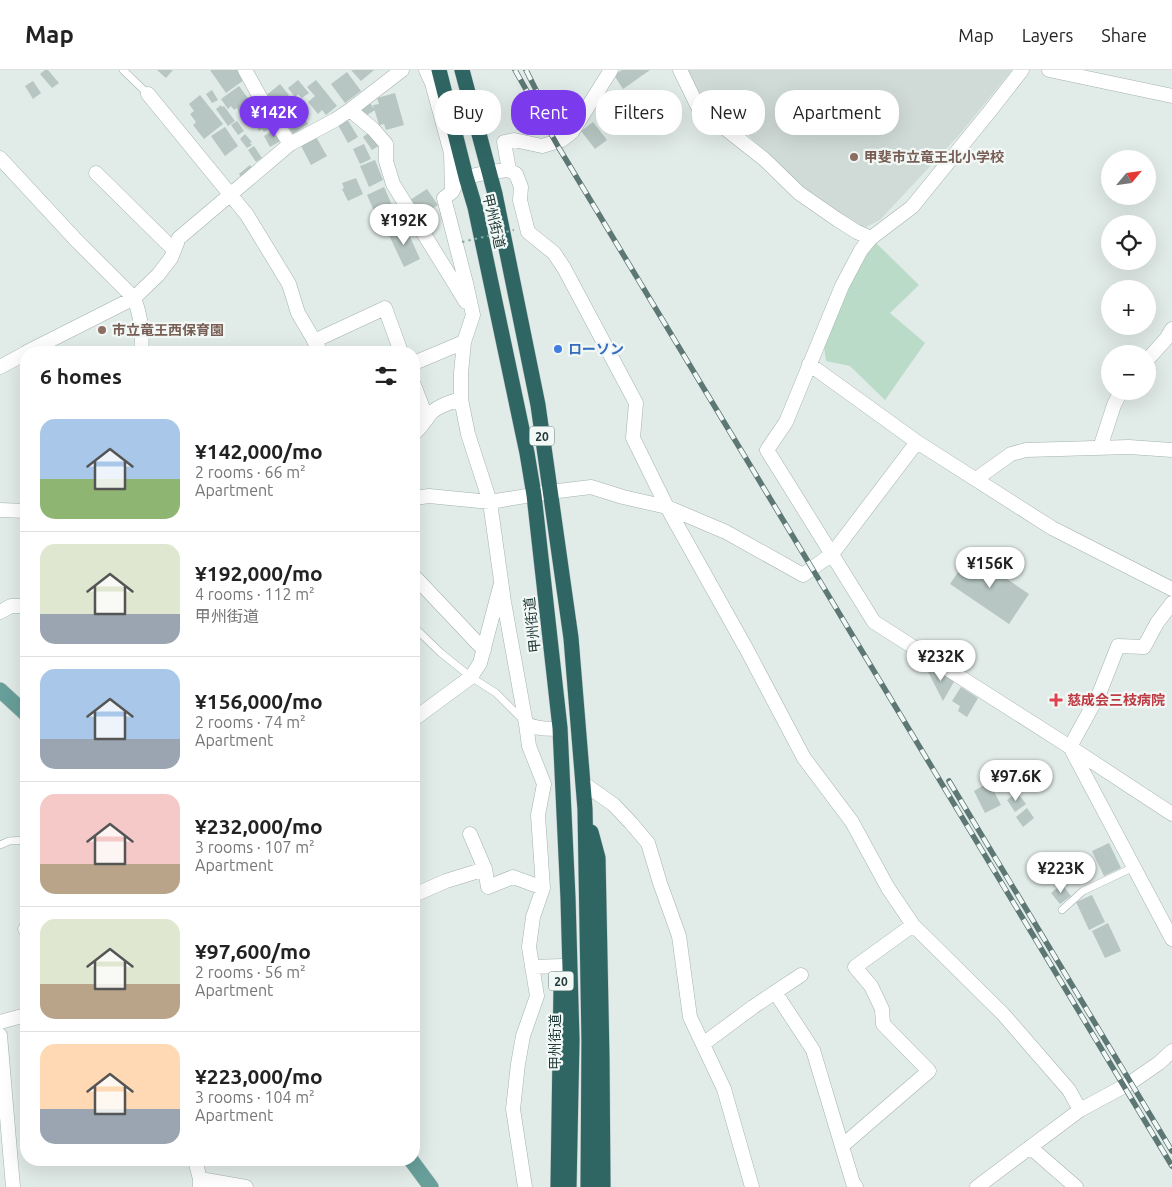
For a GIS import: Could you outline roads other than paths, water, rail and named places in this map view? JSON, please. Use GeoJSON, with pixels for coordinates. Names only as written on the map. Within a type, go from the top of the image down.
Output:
{"type":"FeatureCollection","features":[{"type":"Feature","properties":{"kind":"highway","name":"甲州街道"},"geometry":{"type":"LineString","coordinates":[[439,70],[475,207],[527,453],[534,495],[560,728],[563,775],[572,1040],[569,1187]]}},
{"type":"Feature","properties":{"kind":"highway","name":"甲州街道"},"geometry":{"type":"LineString","coordinates":[[462,70],[497,203],[538,405],[571,638],[585,809],[589,1041],[588,1187]]}},
{"type":"Feature","properties":{"kind":"highway","name":"20"},"geometry":{"type":"LineString","coordinates":[[558,1187],[562,966],[556,829],[557,808],[563,775]]}},
{"type":"Feature","properties":{"kind":"highway","name":"甲州街道"},"geometry":{"type":"LineString","coordinates":[[585,809],[598,858],[603,1187]]}},
{"type":"Feature","properties":{"kind":"main road"},"geometry":{"type":"LineString","coordinates":[[0,690],[20,708]]}},
{"type":"Feature","properties":{"kind":"main road"},"geometry":{"type":"LineString","coordinates":[[415,1166],[431,1187]]}},
{"type":"Feature","properties":{"kind":"street"},"geometry":{"type":"LineString","coordinates":[[245,70],[290,144]]}},
{"type":"Feature","properties":{"kind":"street"},"geometry":{"type":"LineString","coordinates":[[41,346],[134,298],[158,275],[171,258],[179,238],[290,144],[335,120],[402,70]]}},
{"type":"Feature","properties":{"kind":"street"},"geometry":{"type":"LineString","coordinates":[[426,70],[432,83],[451,154],[452,192]]}},
{"type":"Feature","properties":{"kind":"street"},"geometry":{"type":"LineString","coordinates":[[509,170],[504,142],[514,140],[542,146],[562,140],[572,132],[611,70]]}},
{"type":"Feature","properties":{"kind":"street"},"geometry":{"type":"LineString","coordinates":[[1022,70],[912,207],[870,238],[861,250],[842,286],[786,422],[767,450],[874,622],[1070,746],[1172,814]]}},
{"type":"Feature","properties":{"kind":"street"},"geometry":{"type":"LineString","coordinates":[[1049,70],[1172,96]]}},
{"type":"Feature","properties":{"kind":"street"},"geometry":{"type":"LineString","coordinates":[[681,71],[698,107],[764,159],[800,193],[838,220],[870,238]]}},
{"type":"Feature","properties":{"kind":"street"},"geometry":{"type":"LineString","coordinates":[[148,94],[247,215],[288,284],[298,313],[317,346]]}},
{"type":"Feature","properties":{"kind":"street"},"geometry":{"type":"LineString","coordinates":[[350,110],[374,129],[386,144],[386,161],[393,184],[472,311]]}},
{"type":"Feature","properties":{"kind":"street"},"geometry":{"type":"LineString","coordinates":[[0,158],[76,240],[134,298],[143,336],[142,346]]}},
{"type":"Feature","properties":{"kind":"street"},"geometry":{"type":"LineString","coordinates":[[525,1187],[512,1109],[523,1036],[537,996],[529,947],[533,917],[543,888],[538,815],[544,784],[529,746],[501,581],[490,502],[468,434],[461,399],[464,342],[472,311],[444,198],[452,192],[458,179],[489,172],[509,170],[516,174],[521,187],[520,200],[528,232],[554,253],[564,268],[636,403],[634,438],[667,507],[747,650],[804,758],[852,822],[888,888],[913,925],[1003,1014],[1068,1090],[1080,1110]]}},
{"type":"Feature","properties":{"kind":"street"},"geometry":{"type":"LineString","coordinates":[[96,173],[174,250]]}},
{"type":"Feature","properties":{"kind":"street"},"geometry":{"type":"LineString","coordinates":[[320,346],[385,308],[400,346]]}},
{"type":"Feature","properties":{"kind":"street"},"geometry":{"type":"LineString","coordinates":[[1156,351],[1172,329]]}},
{"type":"Feature","properties":{"kind":"street"},"geometry":{"type":"LineString","coordinates":[[420,360],[464,342]]}},
{"type":"Feature","properties":{"kind":"street"},"geometry":{"type":"LineString","coordinates":[[0,366],[20,356]]}},
{"type":"Feature","properties":{"kind":"street"},"geometry":{"type":"LineString","coordinates":[[809,364],[917,442],[1052,528],[1172,589]]}},
{"type":"Feature","properties":{"kind":"street"},"geometry":{"type":"LineString","coordinates":[[420,428],[431,413],[441,405],[461,399]]}},
{"type":"Feature","properties":{"kind":"street"},"geometry":{"type":"LineString","coordinates":[[1100,448],[1116,400]]}},
{"type":"Feature","properties":{"kind":"street"},"geometry":{"type":"LineString","coordinates":[[420,401],[427,419]]}},
{"type":"Feature","properties":{"kind":"street"},"geometry":{"type":"LineString","coordinates":[[420,497],[430,496],[490,502],[591,487],[623,497],[667,507],[726,532],[803,575],[832,554],[917,442]]}},
{"type":"Feature","properties":{"kind":"street"},"geometry":{"type":"LineString","coordinates":[[976,479],[1010,454],[1026,450],[1130,447],[1172,450]]}},
{"type":"Feature","properties":{"kind":"street"},"geometry":{"type":"LineString","coordinates":[[0,510],[20,511]]}},
{"type":"Feature","properties":{"kind":"street"},"geometry":{"type":"LineString","coordinates":[[420,715],[471,677],[480,663],[501,581]]}},
{"type":"Feature","properties":{"kind":"street"},"geometry":{"type":"LineString","coordinates":[[420,582],[484,650]]}},
{"type":"Feature","properties":{"kind":"street"},"geometry":{"type":"LineString","coordinates":[[1070,746],[1099,694],[1118,646],[1144,647],[1157,623],[1172,603]]}},
{"type":"Feature","properties":{"kind":"street"},"geometry":{"type":"LineString","coordinates":[[0,612],[11,606],[20,606]]}},
{"type":"Feature","properties":{"kind":"street"},"geometry":{"type":"LineString","coordinates":[[526,724],[549,730],[560,728]]}},
{"type":"Feature","properties":{"kind":"street"},"geometry":{"type":"LineString","coordinates":[[1070,746],[1172,939]]}},
{"type":"Feature","properties":{"kind":"street"},"geometry":{"type":"LineString","coordinates":[[583,782],[614,805],[648,843],[660,883],[680,936],[690,1018],[724,1089],[752,1187]]}},
{"type":"Feature","properties":{"kind":"street"},"geometry":{"type":"LineString","coordinates":[[470,834],[485,869],[488,887],[513,877],[543,888]]}},
{"type":"Feature","properties":{"kind":"street"},"geometry":{"type":"LineString","coordinates":[[420,892],[446,881],[485,869]]}},
{"type":"Feature","properties":{"kind":"street"},"geometry":{"type":"LineString","coordinates":[[842,1146],[929,1071],[883,1024],[882,1009],[871,986],[855,967],[913,925]]}},
{"type":"Feature","properties":{"kind":"street"},"geometry":{"type":"LineString","coordinates":[[532,967],[562,966]]}},
{"type":"Feature","properties":{"kind":"street"},"geometry":{"type":"LineString","coordinates":[[703,1044],[801,975]]}},
{"type":"Feature","properties":{"kind":"street"},"geometry":{"type":"LineString","coordinates":[[776,992],[813,1050],[853,1183],[856,1187]]}},
{"type":"Feature","properties":{"kind":"street"},"geometry":{"type":"LineString","coordinates":[[0,1022],[20,1017]]}},
{"type":"Feature","properties":{"kind":"street"},"geometry":{"type":"LineString","coordinates":[[0,1035],[13,1187]]}},
{"type":"Feature","properties":{"kind":"street"},"geometry":{"type":"LineString","coordinates":[[976,1187],[1080,1110],[1130,1083],[1172,1052]]}},
{"type":"Feature","properties":{"kind":"street"},"geometry":{"type":"LineString","coordinates":[[1030,1147],[1076,1187]]}},
{"type":"Feature","properties":{"kind":"street"},"geometry":{"type":"LineString","coordinates":[[197,1166],[200,1183],[246,1187]]}},
{"type":"Feature","properties":{"kind":"lane"},"geometry":{"type":"LineString","coordinates":[[123,70],[148,94]]}},
{"type":"Feature","properties":{"kind":"lane"},"geometry":{"type":"LineString","coordinates":[[420,633],[471,677],[496,693],[526,724]]}},
{"type":"Feature","properties":{"kind":"lane"},"geometry":{"type":"LineString","coordinates":[[0,845],[9,841],[20,840]]}},
{"type":"Feature","properties":{"kind":"lane"},"geometry":{"type":"LineString","coordinates":[[1062,910],[1083,891],[1134,867]]}},
{"type":"Feature","properties":{"kind":"railway"},"geometry":{"type":"LineString","coordinates":[[515,70],[559,148],[1172,1166]]}},
{"type":"Feature","properties":{"kind":"railway"},"geometry":{"type":"LineString","coordinates":[[526,70],[536,90]]}},
{"type":"Feature","properties":{"kind":"railway"},"geometry":{"type":"LineString","coordinates":[[949,781],[1172,1151]]}},
{"type":"Feature","properties":{"kind":"place","name":"甲斐市立竜王北小学校"},"geometry":{"type":"Point","coordinates":[854,157]}},
{"type":"Feature","properties":{"kind":"place","name":"市立竜王西保育園"},"geometry":{"type":"Point","coordinates":[102,330]}},
{"type":"Feature","properties":{"kind":"place","name":"ローソン"},"geometry":{"type":"Point","coordinates":[558,349]}},
{"type":"Feature","properties":{"kind":"place","name":"慈成会三枝病院"},"geometry":{"type":"Point","coordinates":[1056,700]}}]}
